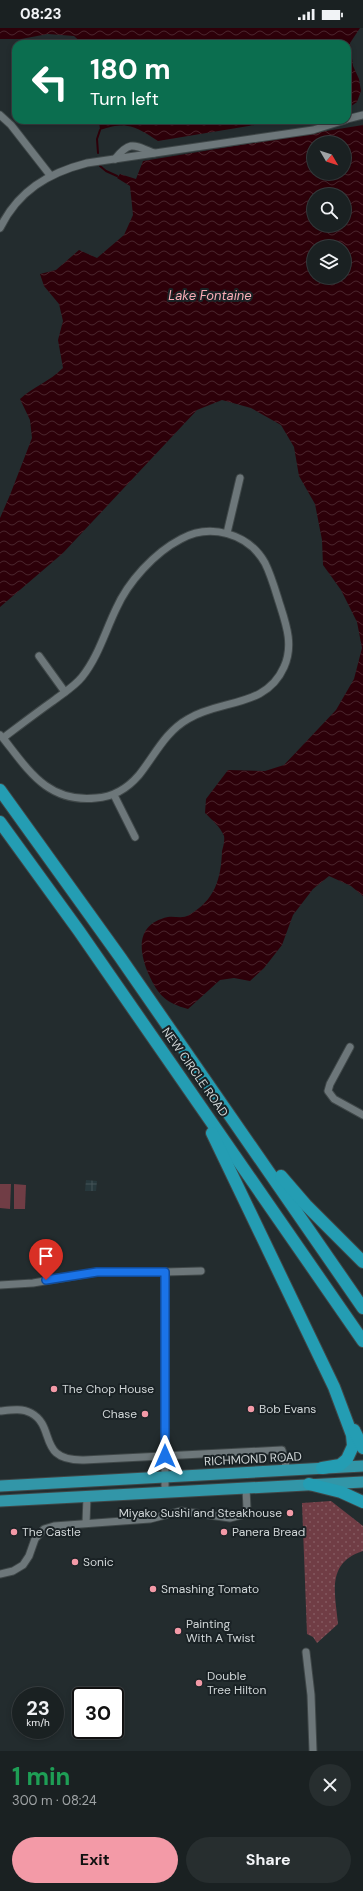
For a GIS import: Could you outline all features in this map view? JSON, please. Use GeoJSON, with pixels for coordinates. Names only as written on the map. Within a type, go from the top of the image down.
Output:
{"type":"FeatureCollection","features":[{"type":"Feature","properties":{"kind":"highway","name":"NEW CIRCLE ROAD"},"geometry":{"type":"LineString","coordinates":[[0,790],[81,901],[363,1308]]}},
{"type":"Feature","properties":{"kind":"highway","name":"NEW CIRCLE ROAD"},"geometry":{"type":"LineString","coordinates":[[0,822],[80,931],[363,1341]]}},
{"type":"Feature","properties":{"kind":"highway"},"geometry":{"type":"LineString","coordinates":[[197,1069],[288,1185],[363,1262]]}},
{"type":"Feature","properties":{"kind":"highway"},"geometry":{"type":"LineString","coordinates":[[176,1070],[218,1144],[363,1448]]}},
{"type":"Feature","properties":{"kind":"highway"},"geometry":{"type":"LineString","coordinates":[[322,1468],[343,1462],[353,1446],[352,1435],[337,1395]]}},
{"type":"Feature","properties":{"kind":"highway","name":"RICHMOND ROAD"},"geometry":{"type":"LineString","coordinates":[[0,1486],[363,1466]]}},
{"type":"Feature","properties":{"kind":"highway"},"geometry":{"type":"LineString","coordinates":[[0,1501],[363,1482]]}},
{"type":"Feature","properties":{"kind":"highway"},"geometry":{"type":"LineString","coordinates":[[309,1484],[341,1492],[363,1502]]}},
{"type":"Feature","properties":{"kind":"street"},"geometry":{"type":"LineString","coordinates":[[0,115],[12,121]]}},
{"type":"Feature","properties":{"kind":"street"},"geometry":{"type":"LineString","coordinates":[[351,119],[363,115]]}},
{"type":"Feature","properties":{"kind":"street"},"geometry":{"type":"LineString","coordinates":[[15,124],[50,176]]}},
{"type":"Feature","properties":{"kind":"street"},"geometry":{"type":"LineString","coordinates":[[0,228],[15,205],[24,195],[50,176],[68,168],[115,158],[313,130],[333,124]]}},
{"type":"Feature","properties":{"kind":"street"},"geometry":{"type":"LineString","coordinates":[[115,158],[125,147],[132,145],[139,146],[154,153]]}},
{"type":"Feature","properties":{"kind":"street"},"geometry":{"type":"LineString","coordinates":[[227,533],[240,478]]}},
{"type":"Feature","properties":{"kind":"street"},"geometry":{"type":"LineString","coordinates":[[204,532],[227,533],[248,544],[260,556],[268,569],[287,627],[289,639],[289,650],[283,669],[271,686],[259,695],[237,703],[204,711],[176,727],[162,741],[136,778],[114,795],[104,798],[78,799],[60,795],[50,790],[33,776],[1,737],[81,679],[96,656],[123,596],[144,570],[169,547],[183,538],[204,532]]}},
{"type":"Feature","properties":{"kind":"street"},"geometry":{"type":"LineString","coordinates":[[39,656],[65,692]]}},
{"type":"Feature","properties":{"kind":"street"},"geometry":{"type":"LineString","coordinates":[[114,795],[135,837]]}},
{"type":"Feature","properties":{"kind":"street"},"geometry":{"type":"LineString","coordinates":[[350,1046],[330,1084],[328,1091],[334,1099],[363,1115]]}},
{"type":"Feature","properties":{"kind":"street"},"geometry":{"type":"LineString","coordinates":[[0,1285],[33,1283],[97,1272],[201,1271]]}},
{"type":"Feature","properties":{"kind":"street"},"geometry":{"type":"LineString","coordinates":[[165,1272],[165,1492]]}},
{"type":"Feature","properties":{"kind":"street"},"geometry":{"type":"LineString","coordinates":[[0,1411],[14,1410],[31,1413],[42,1424],[48,1442],[55,1452],[68,1459],[84,1460],[282,1450],[287,1470]]}},
{"type":"Feature","properties":{"kind":"street"},"geometry":{"type":"LineString","coordinates":[[0,1574],[13,1571],[23,1565],[29,1556],[35,1539],[44,1529],[54,1526],[150,1519],[181,1511],[219,1517],[239,1516],[247,1509],[246,1488]]}},
{"type":"Feature","properties":{"kind":"street"},"geometry":{"type":"LineString","coordinates":[[86,1524],[87,1497]]}},
{"type":"Feature","properties":{"kind":"street"},"geometry":{"type":"LineString","coordinates":[[306,1652],[311,1695],[313,1751]]}},
{"type":"Feature","properties":{"kind":"shaded area"},"geometry":{"type":"Polygon","coordinates":[[[86,1180],[97,1181],[96,1191],[85,1191],[86,1180]]]}},
{"type":"Feature","properties":{"kind":"shaded area"},"geometry":{"type":"Polygon","coordinates":[[[0,1184],[11,1184],[10,1209],[0,1208],[0,1184]]]}},
{"type":"Feature","properties":{"kind":"shaded area"},"geometry":{"type":"Polygon","coordinates":[[[14,1184],[26,1185],[25,1209],[14,1209],[14,1184]]]}},
{"type":"Feature","properties":{"kind":"shaded area"},"geometry":{"type":"Polygon","coordinates":[[[331,1501],[363,1526],[363,1551],[351,1556],[343,1563],[338,1571],[335,1601],[338,1624],[317,1643],[313,1637],[307,1634],[302,1503],[331,1501]]]}},
{"type":"Feature","properties":{"kind":"water"},"geometry":{"type":"Polygon","coordinates":[[[0,28],[360,28],[351,42],[351,40],[78,40],[74,36],[48,34],[21,39],[0,39],[0,28]]]}},
{"type":"Feature","properties":{"kind":"water"},"geometry":{"type":"Polygon","coordinates":[[[351,51],[353,66],[359,79],[361,91],[357,102],[351,106],[351,51]]]}},
{"type":"Feature","properties":{"kind":"water"},"geometry":{"type":"Polygon","coordinates":[[[99,124],[260,124],[158,141],[130,126],[109,127],[100,130],[99,124]]]}},
{"type":"Feature","properties":{"kind":"water","name":"Lake Fontaine"},"geometry":{"type":"Polygon","coordinates":[[[363,125],[363,896],[351,886],[329,876],[313,889],[293,915],[282,945],[264,968],[250,981],[234,978],[220,980],[188,1009],[168,1001],[159,993],[145,966],[142,939],[150,926],[158,920],[168,917],[187,916],[198,909],[211,896],[215,888],[220,871],[224,836],[218,826],[205,813],[206,799],[228,770],[265,771],[284,765],[336,710],[354,679],[362,648],[357,622],[341,590],[323,565],[322,540],[315,504],[299,476],[294,447],[281,425],[251,408],[222,400],[197,410],[63,553],[0,607],[0,518],[32,438],[30,420],[20,399],[63,368],[58,340],[63,321],[59,304],[44,286],[40,274],[56,270],[79,250],[97,258],[124,235],[133,215],[130,186],[117,178],[120,174],[136,179],[143,161],[363,125]]]}},
{"type":"Feature","properties":{"kind":"waterway"},"geometry":{"type":"LineString","coordinates":[[98,153],[97,139],[100,130]]}},
{"type":"Feature","properties":{"kind":"waterway"},"geometry":{"type":"LineString","coordinates":[[100,166],[106,171],[117,176]]}},
{"type":"Feature","properties":{"kind":"place","name":"The Chop House"},"geometry":{"type":"Point","coordinates":[54,1389]}},
{"type":"Feature","properties":{"kind":"place","name":"Bob Evans"},"geometry":{"type":"Point","coordinates":[251,1409]}},
{"type":"Feature","properties":{"kind":"place","name":"Chase"},"geometry":{"type":"Point","coordinates":[145,1414]}},
{"type":"Feature","properties":{"kind":"place","name":"Miyako Sushi and Steakhouse"},"geometry":{"type":"Point","coordinates":[290,1513]}},
{"type":"Feature","properties":{"kind":"place","name":"The Castle"},"geometry":{"type":"Point","coordinates":[14,1532]}},
{"type":"Feature","properties":{"kind":"place","name":"Panera Bread"},"geometry":{"type":"Point","coordinates":[224,1532]}},
{"type":"Feature","properties":{"kind":"place","name":"Sonic"},"geometry":{"type":"Point","coordinates":[75,1562]}},
{"type":"Feature","properties":{"kind":"place","name":"Smashing Tomato"},"geometry":{"type":"Point","coordinates":[153,1589]}},
{"type":"Feature","properties":{"kind":"place","name":"Painting With A Twist"},"geometry":{"type":"Point","coordinates":[178,1631]}},
{"type":"Feature","properties":{"kind":"place","name":"Double Tree Hilton"},"geometry":{"type":"Point","coordinates":[199,1683]}},
{"type":"Feature","properties":{"kind":"route"},"geometry":{"type":"LineString","coordinates":[[46,1280],[97,1272],[165,1272],[165,1456]]}}]}
